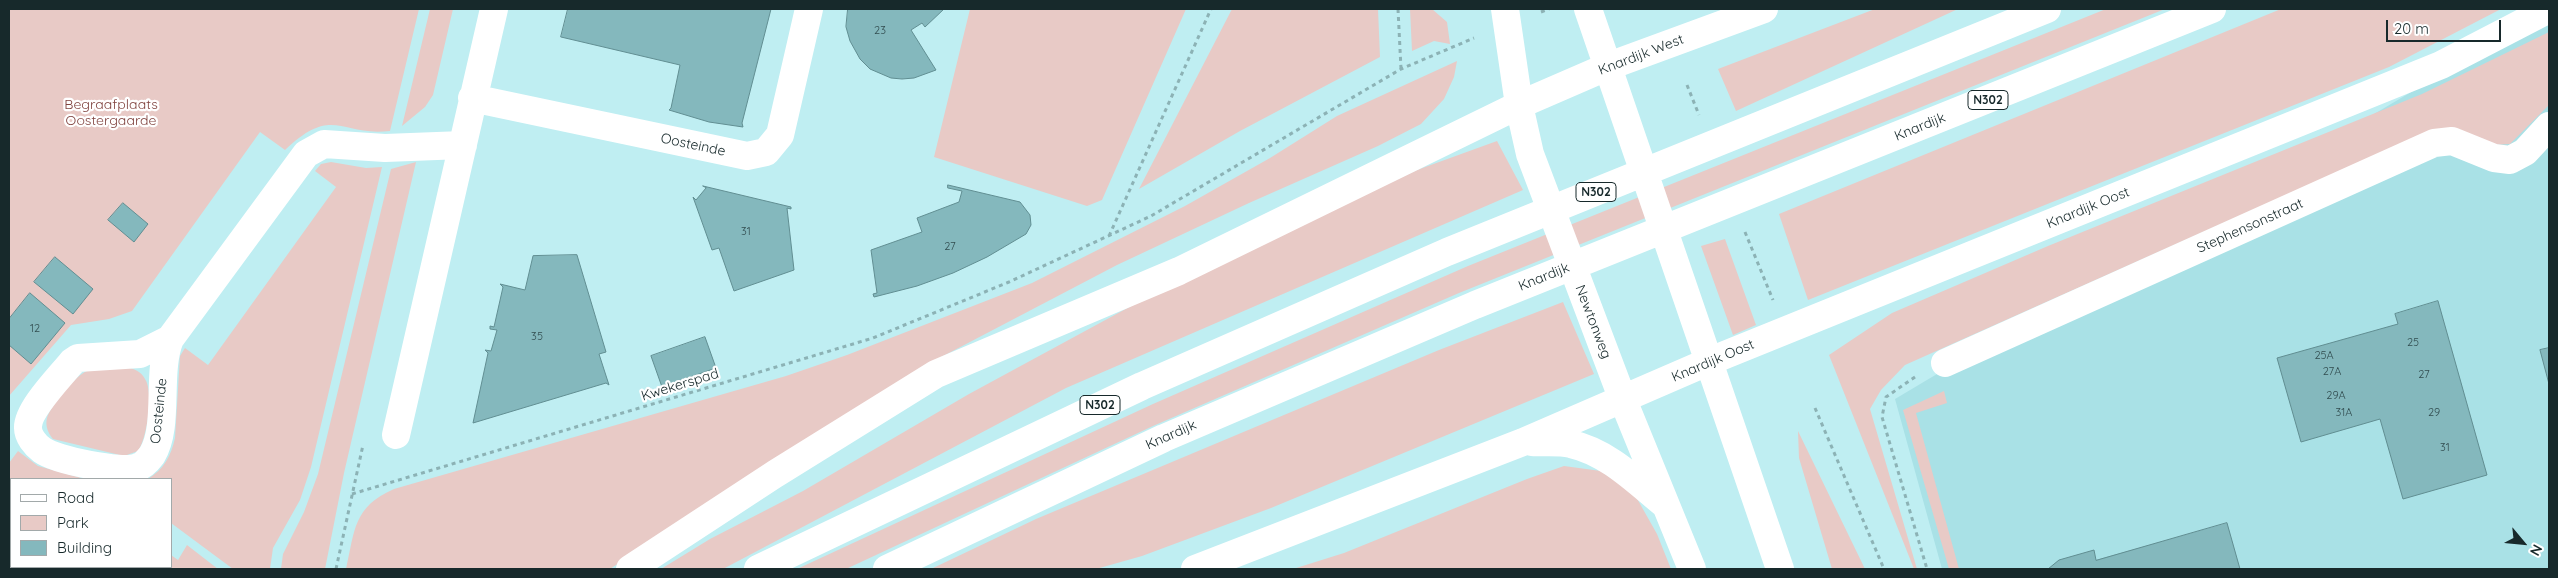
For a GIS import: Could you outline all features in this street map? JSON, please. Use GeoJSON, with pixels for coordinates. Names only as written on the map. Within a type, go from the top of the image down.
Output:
{"type":"FeatureCollection","features":[{"type":"Feature","properties":{"kind":"main road"},"geometry":{"type":"LineString","coordinates":[[396,435],[494,9]]}},
{"type":"Feature","properties":{"kind":"main road","name":"Oosteinde"},"geometry":{"type":"LineString","coordinates":[[472,98],[747,156],[766,152],[780,134],[809,9]]}},
{"type":"Feature","properties":{"kind":"main road","name":"Newtonweg"},"geometry":{"type":"LineString","coordinates":[[1505,9],[1520,105],[1530,154],[1623,400],[1692,569]]}},
{"type":"Feature","properties":{"kind":"main road"},"geometry":{"type":"LineString","coordinates":[[1588,9],[1780,569]]}},
{"type":"Feature","properties":{"kind":"main road","name":"Knardijk West"},"geometry":{"type":"LineString","coordinates":[[630,569],[775,474],[936,374],[1179,271],[1520,105],[1609,66],[1764,9]]}},
{"type":"Feature","properties":{"kind":"main road","name":"N302"},"geometry":{"type":"LineString","coordinates":[[758,569],[1142,386],[1447,252],[2047,9]]}},
{"type":"Feature","properties":{"kind":"main road","name":"Knardijk"},"geometry":{"type":"LineString","coordinates":[[886,569],[1164,438],[1475,305],[2212,9]]}},
{"type":"Feature","properties":{"kind":"main road","name":"Knardijk Oost"},"geometry":{"type":"LineString","coordinates":[[1195,569],[1523,442],[1710,361],[2441,65],[2549,9]]}},
{"type":"Feature","properties":{"kind":"main road","name":"Stephensonstraat"},"geometry":{"type":"LineString","coordinates":[[1945,363],[2434,143],[2452,141],[2494,158],[2510,160],[2525,152],[2549,126]]}},
{"type":"Feature","properties":{"kind":"main road","name":"Oosteinde"},"geometry":{"type":"LineString","coordinates":[[170,339],[140,354],[78,358],[72,362],[30,417],[28,429],[32,440],[42,450],[62,458],[121,470],[139,467],[151,457],[158,444],[164,361],[170,339],[306,154],[324,144],[385,148],[463,145]]}},
{"type":"Feature","properties":{"kind":"main road"},"geometry":{"type":"LineString","coordinates":[[1523,442],[1570,444],[1589,450],[1612,462],[1667,507]]}},
{"type":"Feature","properties":{"kind":"path"},"geometry":{"type":"LineString","coordinates":[[1108,236],[1211,9]]}},
{"type":"Feature","properties":{"kind":"path","name":"Kwekerspad"},"geometry":{"type":"LineString","coordinates":[[336,569],[352,494],[872,338],[1009,282],[1151,216],[1401,69],[1398,9]]}},
{"type":"Feature","properties":{"kind":"path"},"geometry":{"type":"LineString","coordinates":[[1926,569],[1882,417],[1886,397],[1905,382],[1945,363]]}},
{"type":"Feature","properties":{"kind":"path"},"geometry":{"type":"LineString","coordinates":[[1815,408],[1884,569]]}},
{"type":"Feature","properties":{"kind":"shaded area"},"geometry":{"type":"Polygon","coordinates":[[[2549,10],[2549,569],[1942,569],[1895,399],[2549,10]]]}},
{"type":"Feature","properties":{"kind":"green space","name":"Begraafplaats Oostergaarde"},"geometry":{"type":"Polygon","coordinates":[[[9,9],[419,9],[390,131],[373,132],[327,125],[315,128],[285,150],[260,132],[132,311],[109,319],[71,325],[9,396],[9,9]]]}},
{"type":"Feature","properties":{"kind":"green space"},"geometry":{"type":"Polygon","coordinates":[[[430,9],[453,9],[433,95],[425,107],[402,126],[430,9]]]}},
{"type":"Feature","properties":{"kind":"green space"},"geometry":{"type":"Polygon","coordinates":[[[970,9],[1186,9],[1102,200],[1087,206],[934,157],[970,9]]]}},
{"type":"Feature","properties":{"kind":"green space"},"geometry":{"type":"Polygon","coordinates":[[[1232,9],[1378,9],[1380,57],[1240,131],[1139,189],[1232,9]]]}},
{"type":"Feature","properties":{"kind":"green space"},"geometry":{"type":"Polygon","coordinates":[[[1410,9],[1432,9],[1447,22],[1450,44],[1434,41],[1412,51],[1410,9]]]}},
{"type":"Feature","properties":{"kind":"green space"},"geometry":{"type":"Polygon","coordinates":[[[1875,9],[1958,9],[1736,111],[1718,69],[1875,9]]]}},
{"type":"Feature","properties":{"kind":"green space"},"geometry":{"type":"Polygon","coordinates":[[[2106,9],[2165,9],[1459,293],[1153,426],[846,569],[797,569],[1153,404],[1468,266],[2106,9]]]}},
{"type":"Feature","properties":{"kind":"green space"},"geometry":{"type":"Polygon","coordinates":[[[2281,9],[2501,9],[2389,67],[1808,300],[1779,214],[2281,9]]]}},
{"type":"Feature","properties":{"kind":"green space"},"geometry":{"type":"Polygon","coordinates":[[[2549,32],[2549,105],[2510,144],[2494,145],[2456,128],[2440,129],[2313,183],[1905,365],[1881,390],[1870,409],[1917,569],[1914,569],[1829,355],[1892,313],[2048,246],[2422,94],[2549,32]]]}},
{"type":"Feature","properties":{"kind":"green space"},"geometry":{"type":"Polygon","coordinates":[[[1457,61],[1454,77],[1444,99],[1421,124],[1378,146],[1249,203],[1117,265],[926,365],[778,457],[610,569],[346,569],[354,531],[363,512],[370,504],[394,489],[786,376],[847,355],[1032,283],[1185,206],[1270,158],[1337,116],[1457,61]]]}},
{"type":"Feature","properties":{"kind":"green space"},"geometry":{"type":"Polygon","coordinates":[[[1497,141],[1523,190],[1066,388],[723,569],[661,569],[710,539],[803,491],[969,394],[1157,292],[1417,170],[1497,141]]]}},
{"type":"Feature","properties":{"kind":"green space"},"geometry":{"type":"Polygon","coordinates":[[[331,162],[366,168],[382,167],[311,467],[300,500],[273,548],[270,569],[233,569],[172,524],[172,478],[150,478],[163,466],[169,456],[175,438],[180,356],[185,348],[208,365],[336,187],[315,171],[321,164],[331,162]]]}},
{"type":"Feature","properties":{"kind":"green space"},"geometry":{"type":"Polygon","coordinates":[[[416,162],[344,473],[325,569],[281,569],[283,554],[304,512],[318,474],[391,169],[416,162]]]}},
{"type":"Feature","properties":{"kind":"green space"},"geometry":{"type":"Polygon","coordinates":[[[1725,239],[1756,325],[1733,335],[1701,246],[1725,239]]]}},
{"type":"Feature","properties":{"kind":"green space"},"geometry":{"type":"Polygon","coordinates":[[[1563,302],[1594,374],[1271,508],[1142,556],[1096,569],[931,569],[1036,519],[1439,350],[1563,302]]]}},
{"type":"Feature","properties":{"kind":"green space"},"geometry":{"type":"Polygon","coordinates":[[[126,367],[139,372],[148,385],[147,426],[138,451],[124,456],[53,439],[47,429],[47,418],[53,406],[70,384],[87,371],[101,368],[126,367]]]}},
{"type":"Feature","properties":{"kind":"green space"},"geometry":{"type":"Polygon","coordinates":[[[1944,391],[1947,403],[1916,413],[1959,569],[1949,569],[1903,410],[1944,391]]]}},
{"type":"Feature","properties":{"kind":"green space"},"geometry":{"type":"Polygon","coordinates":[[[1798,431],[1865,569],[1832,569],[1799,458],[1798,431]]]}},
{"type":"Feature","properties":{"kind":"green space"},"geometry":{"type":"Polygon","coordinates":[[[18,451],[38,466],[81,478],[10,478],[10,568],[172,568],[172,556],[178,560],[187,545],[218,569],[9,569],[9,463],[18,451]]]}},
{"type":"Feature","properties":{"kind":"green space"},"geometry":{"type":"Polygon","coordinates":[[[1564,466],[1601,471],[1635,495],[1657,534],[1671,569],[1293,569],[1344,553],[1527,479],[1564,466]]]}},
{"type":"Feature","properties":{"kind":"building"},"geometry":{"type":"Polygon","coordinates":[[[568,9],[771,9],[742,123],[743,127],[709,122],[669,110],[680,65],[561,37],[568,9]]]}},
{"type":"Feature","properties":{"kind":"building"},"geometry":{"type":"Polygon","coordinates":[[[848,9],[944,9],[925,27],[922,23],[911,30],[936,70],[914,78],[902,79],[891,78],[870,69],[860,59],[850,41],[846,27],[848,9]]]}},
{"type":"Feature","properties":{"kind":"building"},"geometry":{"type":"Polygon","coordinates":[[[948,185],[1020,202],[1030,215],[1031,225],[1026,234],[987,257],[953,273],[917,286],[874,297],[873,294],[877,293],[871,250],[922,232],[917,218],[959,202],[962,191],[948,188],[948,185]]]}},
{"type":"Feature","properties":{"kind":"building"},"geometry":{"type":"Polygon","coordinates":[[[703,186],[791,207],[791,209],[787,208],[794,270],[734,291],[719,248],[712,250],[693,197],[696,200],[706,188],[703,186]]]}},
{"type":"Feature","properties":{"kind":"building"},"geometry":{"type":"Polygon","coordinates":[[[123,203],[148,224],[134,242],[108,220],[123,203]]]}},
{"type":"Feature","properties":{"kind":"building"},"geometry":{"type":"Polygon","coordinates":[[[577,255],[606,352],[599,354],[609,385],[606,383],[473,423],[488,353],[485,350],[491,351],[497,330],[490,329],[490,326],[494,327],[503,287],[500,284],[525,290],[533,256],[577,255]]]}},
{"type":"Feature","properties":{"kind":"building"},"geometry":{"type":"Polygon","coordinates":[[[55,257],[93,289],[73,314],[34,282],[55,257]]]}},
{"type":"Feature","properties":{"kind":"building"},"geometry":{"type":"Polygon","coordinates":[[[30,293],[65,323],[31,364],[9,345],[9,319],[30,293]]]}},
{"type":"Feature","properties":{"kind":"building"},"geometry":{"type":"Polygon","coordinates":[[[2438,301],[2487,475],[2403,499],[2380,419],[2301,442],[2277,358],[2398,324],[2395,314],[2438,301]]]}},
{"type":"Feature","properties":{"kind":"building"},"geometry":{"type":"Polygon","coordinates":[[[705,337],[716,368],[662,387],[651,356],[705,337]]]}},
{"type":"Feature","properties":{"kind":"building"},"geometry":{"type":"Polygon","coordinates":[[[2549,348],[2549,384],[2540,350],[2549,348]]]}},
{"type":"Feature","properties":{"kind":"building"},"geometry":{"type":"Polygon","coordinates":[[[2227,523],[2240,569],[2048,569],[2059,560],[2094,550],[2096,560],[2227,523]]]}}]}
